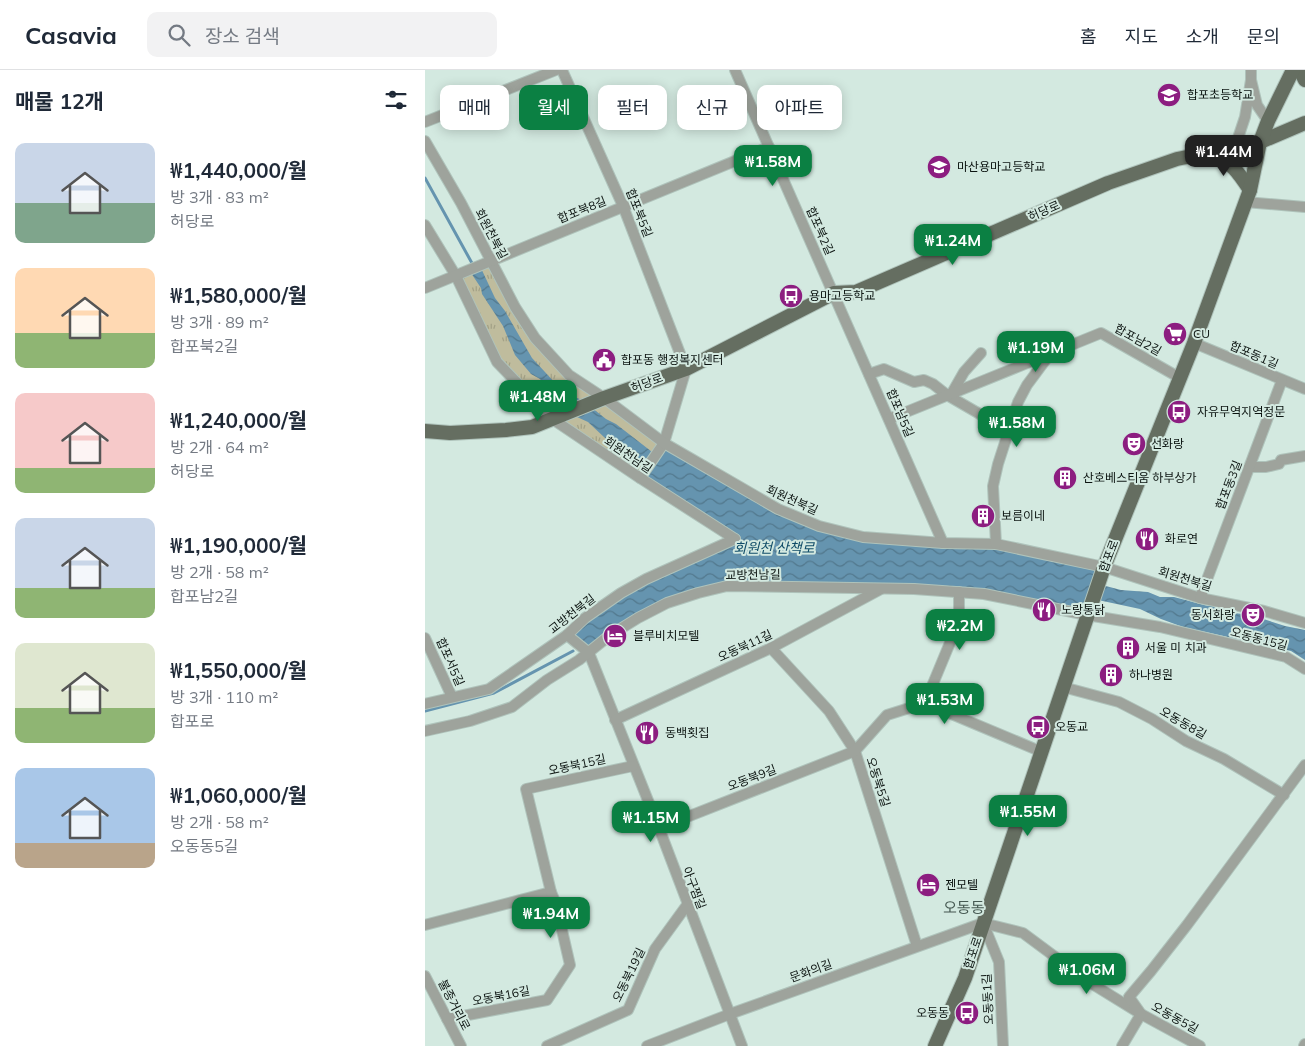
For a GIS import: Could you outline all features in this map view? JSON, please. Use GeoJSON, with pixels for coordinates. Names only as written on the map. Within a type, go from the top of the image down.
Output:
{"type":"FeatureCollection","features":[{"type":"Feature","properties":{"kind":"main road","name":"합포로"},"geometry":{"type":"LineString","coordinates":[[935,1046],[965,978],[1104,567],[1194,343],[1247,196],[1260,142],[1293,70]]}},
{"type":"Feature","properties":{"kind":"main road"},"geometry":{"type":"LineString","coordinates":[[1302,70],[1305,80]]}},
{"type":"Feature","properties":{"kind":"main road","name":"허당로"},"geometry":{"type":"LineString","coordinates":[[551,418],[686,369],[834,293],[856,292],[1108,183],[1177,158],[1260,142],[1305,123]]}},
{"type":"Feature","properties":{"kind":"main road"},"geometry":{"type":"LineString","coordinates":[[1212,152],[1234,167],[1247,196]]}},
{"type":"Feature","properties":{"kind":"main road"},"geometry":{"type":"LineString","coordinates":[[425,431],[450,434],[506,430],[532,427],[551,418]]}},
{"type":"Feature","properties":{"kind":"street"},"geometry":{"type":"LineString","coordinates":[[425,122],[556,70]]}},
{"type":"Feature","properties":{"kind":"street","name":"합포북5길"},"geometry":{"type":"LineString","coordinates":[[562,70],[623,206],[686,369]]}},
{"type":"Feature","properties":{"kind":"street","name":"합포북2길"},"geometry":{"type":"LineString","coordinates":[[735,70],[834,293]]}},
{"type":"Feature","properties":{"kind":"street"},"geometry":{"type":"LineString","coordinates":[[1251,75],[1257,106],[1268,121]]}},
{"type":"Feature","properties":{"kind":"street"},"geometry":{"type":"LineString","coordinates":[[1235,147],[1245,117],[1251,75]]}},
{"type":"Feature","properties":{"kind":"street","name":"회원천북길"},"geometry":{"type":"LineString","coordinates":[[425,141],[489,262],[515,306],[535,338],[569,375],[664,443],[778,509],[819,526],[863,537],[943,543],[996,544],[1104,567],[1200,598],[1263,611],[1305,623]]}},
{"type":"Feature","properties":{"kind":"street","name":"합포북8길"},"geometry":{"type":"LineString","coordinates":[[458,275],[769,147]]}},
{"type":"Feature","properties":{"kind":"street"},"geometry":{"type":"LineString","coordinates":[[1247,196],[1305,207]]}},
{"type":"Feature","properties":{"kind":"street","name":"회원천남길"},"geometry":{"type":"LineString","coordinates":[[425,226],[458,275],[497,362],[551,418],[735,539]]}},
{"type":"Feature","properties":{"kind":"street"},"geometry":{"type":"LineString","coordinates":[[425,288],[458,275]]}},
{"type":"Feature","properties":{"kind":"street","name":"합포남5길"},"geometry":{"type":"LineString","coordinates":[[834,293],[943,543]]}},
{"type":"Feature","properties":{"kind":"street","name":"합포남2길"},"geometry":{"type":"LineString","coordinates":[[889,419],[1101,333],[1180,378]]}},
{"type":"Feature","properties":{"kind":"street","name":"합포동1길"},"geometry":{"type":"LineString","coordinates":[[1194,343],[1305,389]]}},
{"type":"Feature","properties":{"kind":"street"},"geometry":{"type":"LineString","coordinates":[[950,394],[964,372],[981,354]]}},
{"type":"Feature","properties":{"kind":"street"},"geometry":{"type":"LineString","coordinates":[[996,544],[993,486],[998,464],[1018,402],[1027,385],[1050,354]]}},
{"type":"Feature","properties":{"kind":"street"},"geometry":{"type":"LineString","coordinates":[[641,478],[664,443],[686,369]]}},
{"type":"Feature","properties":{"kind":"street"},"geometry":{"type":"LineString","coordinates":[[869,374],[884,369],[914,382],[924,380],[1009,431]]}},
{"type":"Feature","properties":{"kind":"street","name":"합포동3길"},"geometry":{"type":"LineString","coordinates":[[1200,598],[1282,380]]}},
{"type":"Feature","properties":{"kind":"street"},"geometry":{"type":"LineString","coordinates":[[1249,467],[1266,468],[1279,464],[1281,460],[1305,456]]}},
{"type":"Feature","properties":{"kind":"street","name":"교방천북길"},"geometry":{"type":"LineString","coordinates":[[425,704],[489,689],[567,635],[585,618],[639,583],[735,539]]}},
{"type":"Feature","properties":{"kind":"street","name":"교방천남길"},"geometry":{"type":"LineString","coordinates":[[425,731],[470,721],[512,707],[547,680],[589,653],[609,636],[667,603],[721,587],[882,588],[959,592],[984,594],[1087,615]]}},
{"type":"Feature","properties":{"kind":"street","name":"오동북11길"},"geometry":{"type":"LineString","coordinates":[[615,720],[771,648],[882,588]]}},
{"type":"Feature","properties":{"kind":"street"},"geometry":{"type":"LineString","coordinates":[[925,703],[959,621],[959,592]]}},
{"type":"Feature","properties":{"kind":"street","name":"오동동15길"},"geometry":{"type":"LineString","coordinates":[[1087,615],[1160,627],[1286,657],[1305,669]]}},
{"type":"Feature","properties":{"kind":"street","name":"아구찜길"},"geometry":{"type":"LineString","coordinates":[[567,635],[589,653],[659,828],[742,1046]]}},
{"type":"Feature","properties":{"kind":"street","name":"합포서5길"},"geometry":{"type":"LineString","coordinates":[[425,638],[451,697]]}},
{"type":"Feature","properties":{"kind":"street","name":"오동북5길"},"geometry":{"type":"LineString","coordinates":[[771,648],[829,711],[855,751],[917,946]]}},
{"type":"Feature","properties":{"kind":"street","name":"오동동8길"},"geometry":{"type":"LineString","coordinates":[[1063,688],[1119,702],[1152,719],[1185,741],[1224,759],[1284,795]]}},
{"type":"Feature","properties":{"kind":"street"},"geometry":{"type":"LineString","coordinates":[[855,751],[887,715],[925,703],[1041,752]]}},
{"type":"Feature","properties":{"kind":"street","name":"오동북9길"},"geometry":{"type":"LineString","coordinates":[[659,828],[855,751]]}},
{"type":"Feature","properties":{"kind":"street"},"geometry":{"type":"LineString","coordinates":[[1122,1046],[1141,1014],[1129,997],[1187,925],[1305,765]]}},
{"type":"Feature","properties":{"kind":"street","name":"오동북15길"},"geometry":{"type":"LineString","coordinates":[[526,789],[633,766]]}},
{"type":"Feature","properties":{"kind":"street","name":"오동북16길"},"geometry":{"type":"LineString","coordinates":[[447,1019],[547,1000],[570,965],[526,789]]}},
{"type":"Feature","properties":{"kind":"street"},"geometry":{"type":"LineString","coordinates":[[425,925],[551,892]]}},
{"type":"Feature","properties":{"kind":"street","name":"오동북19길"},"geometry":{"type":"LineString","coordinates":[[547,1046],[628,1010],[655,949],[687,905]]}},
{"type":"Feature","properties":{"kind":"street","name":"문화의길"},"geometry":{"type":"LineString","coordinates":[[647,1046],[730,1014],[983,923]]}},
{"type":"Feature","properties":{"kind":"street","name":"오동동5길"},"geometry":{"type":"LineString","coordinates":[[983,923],[1023,933],[1089,982],[1141,1014],[1200,1046]]}},
{"type":"Feature","properties":{"kind":"street","name":"오동동1길"},"geometry":{"type":"LineString","coordinates":[[983,923],[999,962],[1003,1046]]}},
{"type":"Feature","properties":{"kind":"street","name":"불종거리로"},"geometry":{"type":"LineString","coordinates":[[425,976],[461,1046]]}},
{"type":"Feature","properties":{"kind":"green space"},"geometry":{"type":"Polygon","coordinates":[[[491,261],[515,307],[569,375],[664,443],[640,478],[551,418],[497,362],[456,276],[491,261]]]}},
{"type":"Feature","properties":{"kind":"water","name":"회원천 산책로"},"geometry":{"type":"Polygon","coordinates":[[[480,266],[495,298],[505,311],[532,358],[557,385],[616,424],[656,455],[664,443],[771,506],[863,537],[996,544],[1104,567],[1098,584],[1121,590],[1148,592],[1160,597],[1174,597],[1208,606],[1223,606],[1234,613],[1251,615],[1305,630],[1305,660],[1291,651],[1183,627],[1140,609],[1098,600],[1087,615],[984,594],[727,586],[667,603],[589,653],[567,635],[621,593],[735,539],[640,478],[648,467],[605,438],[588,422],[577,417],[540,379],[531,374],[515,355],[503,326],[469,270],[480,266]]]}},
{"type":"Feature","properties":{"kind":"waterway"},"geometry":{"type":"LineString","coordinates":[[425,178],[473,265]]}},
{"type":"Feature","properties":{"kind":"waterway"},"geometry":{"type":"LineString","coordinates":[[425,711],[494,693],[573,651]]}},
{"type":"Feature","properties":{"kind":"place","name":"합포초등학교"},"geometry":{"type":"Point","coordinates":[1169,95]}},
{"type":"Feature","properties":{"kind":"place","name":"마산용마고등학교"},"geometry":{"type":"Point","coordinates":[939,167]}},
{"type":"Feature","properties":{"kind":"place","name":"용마고등학교"},"geometry":{"type":"Point","coordinates":[791,296]}},
{"type":"Feature","properties":{"kind":"place","name":"CU"},"geometry":{"type":"Point","coordinates":[1175,334]}},
{"type":"Feature","properties":{"kind":"place","name":"합포동 행정복지센터"},"geometry":{"type":"Point","coordinates":[604,360]}},
{"type":"Feature","properties":{"kind":"place","name":"자유무역지역정문"},"geometry":{"type":"Point","coordinates":[1179,412]}},
{"type":"Feature","properties":{"kind":"place","name":"선화랑"},"geometry":{"type":"Point","coordinates":[1134,444]}},
{"type":"Feature","properties":{"kind":"place","name":"산호베스티움 하부상가"},"geometry":{"type":"Point","coordinates":[1065,478]}},
{"type":"Feature","properties":{"kind":"place","name":"보름이네"},"geometry":{"type":"Point","coordinates":[983,516]}},
{"type":"Feature","properties":{"kind":"place","name":"화로연"},"geometry":{"type":"Point","coordinates":[1147,539]}},
{"type":"Feature","properties":{"kind":"place","name":"노랑통닭"},"geometry":{"type":"Point","coordinates":[1044,610]}},
{"type":"Feature","properties":{"kind":"place","name":"동서화랑"},"geometry":{"type":"Point","coordinates":[1253,615]}},
{"type":"Feature","properties":{"kind":"place","name":"블루비치모텔"},"geometry":{"type":"Point","coordinates":[615,636]}},
{"type":"Feature","properties":{"kind":"place","name":"서울 미 치과"},"geometry":{"type":"Point","coordinates":[1128,648]}},
{"type":"Feature","properties":{"kind":"place","name":"하나병원"},"geometry":{"type":"Point","coordinates":[1111,675]}},
{"type":"Feature","properties":{"kind":"place","name":"오동교"},"geometry":{"type":"Point","coordinates":[1038,727]}},
{"type":"Feature","properties":{"kind":"place","name":"동백횟집"},"geometry":{"type":"Point","coordinates":[647,733]}},
{"type":"Feature","properties":{"kind":"place","name":"젠모텔"},"geometry":{"type":"Point","coordinates":[928,885]}},
{"type":"Feature","properties":{"kind":"place","name":"오동동"},"geometry":{"type":"Point","coordinates":[967,1013]}},
{"type":"Feature","properties":{"kind":"district","name":"오동동"},"geometry":{"type":"Point","coordinates":[964,908]}}]}
